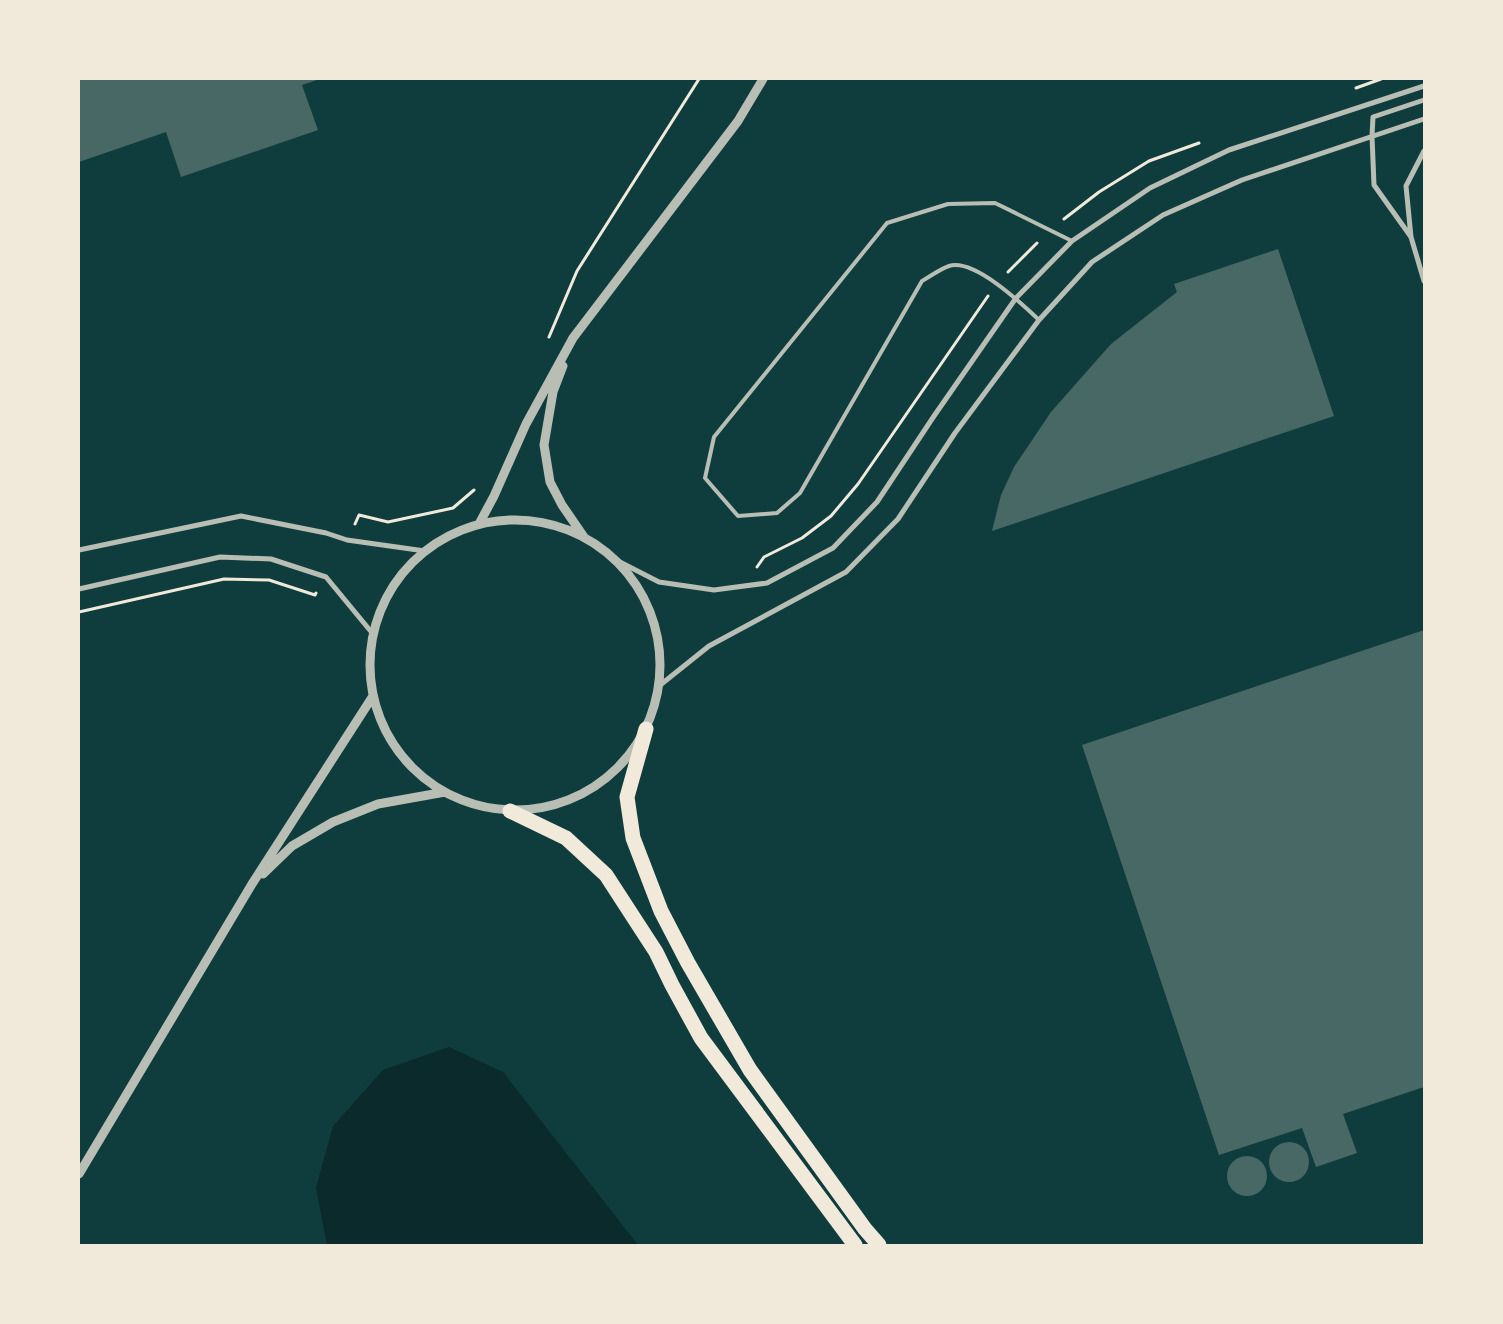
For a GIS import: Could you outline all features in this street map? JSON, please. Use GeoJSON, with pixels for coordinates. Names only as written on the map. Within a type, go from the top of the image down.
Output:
{"type":"FeatureCollection","features":[{"type":"Feature","properties":{"kind":"highway"},"geometry":{"type":"LineString","coordinates":[[646,730],[627,797],[633,838],[661,911],[697,979],[750,1070],[879,1245]]}},
{"type":"Feature","properties":{"kind":"highway"},"geometry":{"type":"LineString","coordinates":[[510,811],[566,838],[606,874],[656,952],[701,1038],[855,1245]]}},
{"type":"Feature","properties":{"kind":"street"},"geometry":{"type":"LineString","coordinates":[[479,524],[494,496],[526,424],[573,338],[738,121],[763,79]]}},
{"type":"Feature","properties":{"kind":"street"},"geometry":{"type":"LineString","coordinates":[[614,559],[637,586],[652,618],[660,651],[659,686],[646,730],[628,757],[604,781],[575,798],[543,808],[510,811],[476,806],[445,792],[412,768],[387,734],[373,696],[370,665],[373,634],[383,604],[401,575],[425,551],[451,534],[479,524],[515,520],[551,524],[584,538],[614,559],[659,582],[714,590],[767,583],[833,548],[877,502],[1016,298],[1072,241],[1150,188],[1229,150],[1424,86]]}},
{"type":"Feature","properties":{"kind":"street"},"geometry":{"type":"LineString","coordinates":[[1411,237],[1374,184],[1373,117],[1424,100]]}},
{"type":"Feature","properties":{"kind":"street"},"geometry":{"type":"LineString","coordinates":[[659,686],[708,646],[846,572],[898,519],[955,433],[1039,320],[1092,262],[1163,215],[1242,180],[1424,119]]}},
{"type":"Feature","properties":{"kind":"street"},"geometry":{"type":"LineString","coordinates":[[1424,152],[1406,186],[1411,237],[1424,281]]}},
{"type":"Feature","properties":{"kind":"street"},"geometry":{"type":"LineString","coordinates":[[573,338],[553,392],[544,445],[550,482],[562,505],[584,538]]}},
{"type":"Feature","properties":{"kind":"street"},"geometry":{"type":"LineString","coordinates":[[79,550],[241,516],[326,533],[347,540],[425,551]]}},
{"type":"Feature","properties":{"kind":"street"},"geometry":{"type":"LineString","coordinates":[[79,589],[220,557],[272,558],[326,577],[373,634]]}},
{"type":"Feature","properties":{"kind":"street"},"geometry":{"type":"LineString","coordinates":[[79,1174],[252,884],[373,696]]}},
{"type":"Feature","properties":{"kind":"street"},"geometry":{"type":"LineString","coordinates":[[252,884],[292,846],[333,822],[378,804],[445,792]]}},
{"type":"Feature","properties":{"kind":"lane"},"geometry":{"type":"LineString","coordinates":[[1039,320],[1016,298],[974,268],[951,265],[922,281],[800,493],[777,513],[738,516],[705,478],[714,437],[887,223],[948,204],[995,203],[1072,241]]}},
{"type":"Feature","properties":{"kind":"path"},"geometry":{"type":"LineString","coordinates":[[546,344],[577,271],[699,79]]}},
{"type":"Feature","properties":{"kind":"path"},"geometry":{"type":"LineString","coordinates":[[347,540],[360,515],[388,522],[453,508],[477,488]]}},
{"type":"Feature","properties":{"kind":"path"},"geometry":{"type":"LineString","coordinates":[[79,612],[224,579],[269,580],[315,595],[326,577]]}},
{"type":"Feature","properties":{"kind":"water"},"geometry":{"type":"Polygon","coordinates":[[[449,1047],[503,1072],[638,1245],[327,1245],[316,1188],[333,1126],[383,1070],[449,1047]]]}},
{"type":"Feature","properties":{"kind":"building"},"geometry":{"type":"Polygon","coordinates":[[[79,79],[320,79],[302,85],[318,130],[181,177],[166,132],[79,162],[79,79]]]}},
{"type":"Feature","properties":{"kind":"building"},"geometry":{"type":"Polygon","coordinates":[[[1278,249],[1334,416],[992,531],[1001,495],[1014,467],[1051,412],[1111,344],[1177,292],[1174,284],[1278,249]]]}},
{"type":"Feature","properties":{"kind":"building"},"geometry":{"type":"Polygon","coordinates":[[[1424,630],[1424,1087],[1343,1114],[1357,1153],[1316,1167],[1302,1128],[1219,1155],[1082,745],[1424,630]]]}},
{"type":"Feature","properties":{"kind":"building"},"geometry":{"type":"Polygon","coordinates":[[[1289,1142],[1303,1148],[1309,1162],[1303,1176],[1289,1182],[1275,1176],[1269,1162],[1275,1148],[1289,1142]]]}},
{"type":"Feature","properties":{"kind":"building"},"geometry":{"type":"Polygon","coordinates":[[[1247,1156],[1261,1162],[1267,1176],[1261,1190],[1247,1196],[1233,1190],[1227,1176],[1233,1162],[1247,1156]]]}}]}
